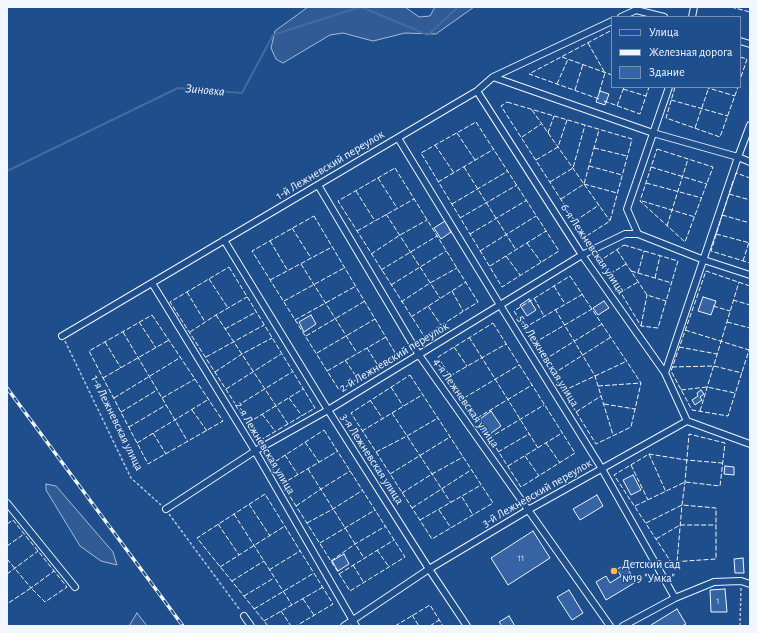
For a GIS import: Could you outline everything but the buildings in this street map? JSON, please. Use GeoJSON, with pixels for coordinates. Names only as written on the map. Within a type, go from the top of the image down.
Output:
{"type":"FeatureCollection","features":[{"type":"Feature","properties":{"kind":"street"},"geometry":{"type":"LineString","coordinates":[[623,16],[636,10],[660,16]]}},
{"type":"Feature","properties":{"kind":"street","name":"1-й Лежневский переулок"},"geometry":{"type":"LineString","coordinates":[[62,336],[477,91],[493,77],[611,21]]}},
{"type":"Feature","properties":{"kind":"street"},"geometry":{"type":"LineString","coordinates":[[493,77],[653,133],[738,157],[750,162]]}},
{"type":"Feature","properties":{"kind":"street"},"geometry":{"type":"LineString","coordinates":[[669,88],[627,209],[638,234],[750,276]]}},
{"type":"Feature","properties":{"kind":"street","name":"6-я Лежневская улица"},"geometry":{"type":"LineString","coordinates":[[477,91],[582,255],[664,373],[687,421]]}},
{"type":"Feature","properties":{"kind":"street"},"geometry":{"type":"LineString","coordinates":[[664,373],[750,124]]}},
{"type":"Feature","properties":{"kind":"street","name":"5-я Лежневская улица"},"geometry":{"type":"LineString","coordinates":[[398,138],[602,469],[675,598]]}},
{"type":"Feature","properties":{"kind":"street","name":"4-я Лежневская улица"},"geometry":{"type":"LineString","coordinates":[[318,185],[419,355],[610,626]]}},
{"type":"Feature","properties":{"kind":"street","name":"2-й Лежневский переулок"},"geometry":{"type":"LineString","coordinates":[[166,509],[255,452],[328,410],[582,255],[625,234],[638,234]]}},
{"type":"Feature","properties":{"kind":"street","name":"3-я Лежневская улица"},"geometry":{"type":"LineString","coordinates":[[224,240],[328,410],[429,569],[468,626]]}},
{"type":"Feature","properties":{"kind":"street","name":"2-я Лежневская улица"},"geometry":{"type":"LineString","coordinates":[[152,283],[255,452],[354,624]]}},
{"type":"Feature","properties":{"kind":"street"},"geometry":{"type":"LineString","coordinates":[[687,421],[750,444]]}},
{"type":"Feature","properties":{"kind":"street","name":"3-й Лежневский переулок"},"geometry":{"type":"LineString","coordinates":[[344,626],[354,624],[429,569],[528,510],[687,421]]}},
{"type":"Feature","properties":{"kind":"street"},"geometry":{"type":"LineString","coordinates":[[8,506],[75,587]]}},
{"type":"Feature","properties":{"kind":"street"},"geometry":{"type":"LineString","coordinates":[[623,626],[675,598],[714,582],[741,581],[750,584]]}},
{"type":"Feature","properties":{"kind":"street"},"geometry":{"type":"LineString","coordinates":[[244,616],[251,626]]}},
{"type":"Feature","properties":{"kind":"path","name":"1-я Лежневская улица"},"geometry":{"type":"LineString","coordinates":[[62,336],[131,478],[166,509],[244,616]]}},
{"type":"Feature","properties":{"kind":"path"},"geometry":{"type":"LineString","coordinates":[[740,626],[741,581]]}},
{"type":"Feature","properties":{"kind":"shaded area"},"geometry":{"type":"Polygon","coordinates":[[[308,7],[405,7],[419,17],[430,16],[435,7],[474,7],[436,34],[405,33],[373,41],[343,33],[330,35],[283,63],[276,59],[271,48],[275,31],[308,7]]]}},
{"type":"Feature","properties":{"kind":"shaded area"},"geometry":{"type":"Polygon","coordinates":[[[46,484],[56,486],[113,552],[117,565],[101,561],[80,546],[46,490],[46,484]]]}},
{"type":"Feature","properties":{"kind":"shaded area"},"geometry":{"type":"Polygon","coordinates":[[[137,613],[147,626],[129,626],[137,613]]]}},
{"type":"Feature","properties":{"kind":"waterway","name":"Зиновка"},"geometry":{"type":"LineString","coordinates":[[7,171],[178,88],[242,93],[273,35],[360,7]]}},
{"type":"Feature","properties":{"kind":"waterway","name":"Зиновка"},"geometry":{"type":"LineString","coordinates":[[361,7],[428,35],[458,7]]}},
{"type":"Feature","properties":{"kind":"railway"},"geometry":{"type":"LineString","coordinates":[[7,388],[183,626]]}},
{"type":"Feature","properties":{"kind":"fence"},"geometry":{"type":"LineString","coordinates":[[731,7],[750,12]]}},
{"type":"Feature","properties":{"kind":"fence"},"geometry":{"type":"LineString","coordinates":[[599,99],[529,74],[611,31]]}},
{"type":"Feature","properties":{"kind":"fence"},"geometry":{"type":"LineString","coordinates":[[588,43],[605,73],[599,93]]}},
{"type":"Feature","properties":{"kind":"fence"},"geometry":{"type":"LineString","coordinates":[[562,57],[611,75]]}},
{"type":"Feature","properties":{"kind":"fence"},"geometry":{"type":"LineString","coordinates":[[741,57],[747,59],[741,77]]}},
{"type":"Feature","properties":{"kind":"fence"},"geometry":{"type":"LineString","coordinates":[[557,84],[568,59]]}},
{"type":"Feature","properties":{"kind":"fence"},"geometry":{"type":"LineString","coordinates":[[575,90],[583,64]]}},
{"type":"Feature","properties":{"kind":"fence"},"geometry":{"type":"LineString","coordinates":[[617,106],[624,88]]}},
{"type":"Feature","properties":{"kind":"fence"},"geometry":{"type":"LineString","coordinates":[[604,101],[640,114],[649,88]]}},
{"type":"Feature","properties":{"kind":"fence"},"geometry":{"type":"LineString","coordinates":[[675,88],[666,118],[720,137],[738,88]]}},
{"type":"Feature","properties":{"kind":"fence"},"geometry":{"type":"LineString","coordinates":[[708,88],[735,96]]}},
{"type":"Feature","properties":{"kind":"fence"},"geometry":{"type":"LineString","coordinates":[[695,128],[709,88]]}},
{"type":"Feature","properties":{"kind":"fence"},"geometry":{"type":"LineString","coordinates":[[623,89],[646,96]]}},
{"type":"Feature","properties":{"kind":"fence"},"geometry":{"type":"LineString","coordinates":[[671,100],[728,116]]}},
{"type":"Feature","properties":{"kind":"fence"},"geometry":{"type":"LineString","coordinates":[[507,102],[632,139],[610,221],[585,237],[501,106],[507,102]]}},
{"type":"Feature","properties":{"kind":"fence"},"geometry":{"type":"LineString","coordinates":[[532,110],[610,221]]}},
{"type":"Feature","properties":{"kind":"fence"},"geometry":{"type":"LineString","coordinates":[[548,133],[554,116]]}},
{"type":"Feature","properties":{"kind":"fence"},"geometry":{"type":"LineString","coordinates":[[536,160],[558,147],[567,120]]}},
{"type":"Feature","properties":{"kind":"fence"},"geometry":{"type":"LineString","coordinates":[[476,122],[559,251],[502,287],[421,153],[476,122]]}},
{"type":"Feature","properties":{"kind":"fence"},"geometry":{"type":"LineString","coordinates":[[522,137],[541,124]]}},
{"type":"Feature","properties":{"kind":"fence"},"geometry":{"type":"LineString","coordinates":[[550,182],[573,168],[585,125]]}},
{"type":"Feature","properties":{"kind":"fence"},"geometry":{"type":"LineString","coordinates":[[561,199],[584,184],[599,130]]}},
{"type":"Feature","properties":{"kind":"fence"},"geometry":{"type":"LineString","coordinates":[[457,133],[475,160]]}},
{"type":"Feature","properties":{"kind":"fence"},"geometry":{"type":"LineString","coordinates":[[435,145],[454,173]]}},
{"type":"Feature","properties":{"kind":"fence"},"geometry":{"type":"LineString","coordinates":[[594,148],[627,156]]}},
{"type":"Feature","properties":{"kind":"fence"},"geometry":{"type":"LineString","coordinates":[[438,182],[494,149]]}},
{"type":"Feature","properties":{"kind":"fence"},"geometry":{"type":"LineString","coordinates":[[657,149],[713,167],[685,242],[640,201],[657,149]]}},
{"type":"Feature","properties":{"kind":"fence"},"geometry":{"type":"LineString","coordinates":[[667,226],[688,159]]}},
{"type":"Feature","properties":{"kind":"fence"},"geometry":{"type":"LineString","coordinates":[[589,166],[622,175]]}},
{"type":"Feature","properties":{"kind":"fence"},"geometry":{"type":"LineString","coordinates":[[464,167],[516,250]]}},
{"type":"Feature","properties":{"kind":"fence"},"geometry":{"type":"LineString","coordinates":[[651,167],[707,184]]}},
{"type":"Feature","properties":{"kind":"fence"},"geometry":{"type":"LineString","coordinates":[[395,168],[478,302],[424,336],[338,201],[395,168]]}},
{"type":"Feature","properties":{"kind":"fence"},"geometry":{"type":"LineString","coordinates":[[452,204],[508,171]]}},
{"type":"Feature","properties":{"kind":"fence"},"geometry":{"type":"LineString","coordinates":[[735,176],[736,173],[750,178]]}},
{"type":"Feature","properties":{"kind":"fence"},"geometry":{"type":"LineString","coordinates":[[378,178],[397,208]]}},
{"type":"Feature","properties":{"kind":"fence"},"geometry":{"type":"LineString","coordinates":[[733,181],[711,251],[750,263]]}},
{"type":"Feature","properties":{"kind":"fence"},"geometry":{"type":"LineString","coordinates":[[646,183],[702,198]]}},
{"type":"Feature","properties":{"kind":"fence"},"geometry":{"type":"LineString","coordinates":[[584,184],[617,193]]}},
{"type":"Feature","properties":{"kind":"fence"},"geometry":{"type":"LineString","coordinates":[[460,218],[517,185]]}},
{"type":"Feature","properties":{"kind":"fence"},"geometry":{"type":"LineString","coordinates":[[356,191],[375,221]]}},
{"type":"Feature","properties":{"kind":"fence"},"geometry":{"type":"LineString","coordinates":[[729,194],[750,200]]}},
{"type":"Feature","properties":{"kind":"fence"},"geometry":{"type":"LineString","coordinates":[[357,231],[414,199]]}},
{"type":"Feature","properties":{"kind":"fence"},"geometry":{"type":"LineString","coordinates":[[470,234],[527,200]]}},
{"type":"Feature","properties":{"kind":"fence"},"geometry":{"type":"LineString","coordinates":[[642,201],[695,217]]}},
{"type":"Feature","properties":{"kind":"fence"},"geometry":{"type":"LineString","coordinates":[[575,221],[599,205]]}},
{"type":"Feature","properties":{"kind":"fence"},"geometry":{"type":"LineString","coordinates":[[386,214],[440,298]]}},
{"type":"Feature","properties":{"kind":"fence"},"geometry":{"type":"LineString","coordinates":[[722,215],[750,223]]}},
{"type":"Feature","properties":{"kind":"fence"},"geometry":{"type":"LineString","coordinates":[[314,216],[397,356],[339,390],[252,251],[314,216]]}},
{"type":"Feature","properties":{"kind":"fence"},"geometry":{"type":"LineString","coordinates":[[480,251],[536,216]]}},
{"type":"Feature","properties":{"kind":"fence"},"geometry":{"type":"LineString","coordinates":[[371,254],[427,220]]}},
{"type":"Feature","properties":{"kind":"fence"},"geometry":{"type":"LineString","coordinates":[[292,228],[311,258]]}},
{"type":"Feature","properties":{"kind":"fence"},"geometry":{"type":"LineString","coordinates":[[490,266],[546,231]]}},
{"type":"Feature","properties":{"kind":"fence"},"geometry":{"type":"LineString","coordinates":[[716,234],[750,243]]}},
{"type":"Feature","properties":{"kind":"fence"},"geometry":{"type":"LineString","coordinates":[[381,270],[437,236]]}},
{"type":"Feature","properties":{"kind":"fence"},"geometry":{"type":"LineString","coordinates":[[743,261],[750,239]]}},
{"type":"Feature","properties":{"kind":"fence"},"geometry":{"type":"LineString","coordinates":[[270,241],[288,271]]}},
{"type":"Feature","properties":{"kind":"fence"},"geometry":{"type":"LineString","coordinates":[[527,243],[541,262]]}},
{"type":"Feature","properties":{"kind":"fence"},"geometry":{"type":"LineString","coordinates":[[624,245],[678,261],[658,328],[641,326],[601,260],[624,245]]}},
{"type":"Feature","properties":{"kind":"fence"},"geometry":{"type":"LineString","coordinates":[[270,280],[332,247]]}},
{"type":"Feature","properties":{"kind":"fence"},"geometry":{"type":"LineString","coordinates":[[617,250],[647,295],[666,301]]}},
{"type":"Feature","properties":{"kind":"fence"},"geometry":{"type":"LineString","coordinates":[[391,285],[446,251]]}},
{"type":"Feature","properties":{"kind":"fence"},"geometry":{"type":"LineString","coordinates":[[638,273],[644,251]]}},
{"type":"Feature","properties":{"kind":"fence"},"geometry":{"type":"LineString","coordinates":[[506,256],[520,275]]}},
{"type":"Feature","properties":{"kind":"fence"},"geometry":{"type":"LineString","coordinates":[[655,278],[660,256]]}},
{"type":"Feature","properties":{"kind":"fence"},"geometry":{"type":"LineString","coordinates":[[301,264],[357,353]]}},
{"type":"Feature","properties":{"kind":"fence"},"geometry":{"type":"LineString","coordinates":[[610,274],[626,264]]}},
{"type":"Feature","properties":{"kind":"fence"},"geometry":{"type":"LineString","coordinates":[[229,267],[315,408],[259,441],[170,302],[229,267]]}},
{"type":"Feature","properties":{"kind":"fence"},"geometry":{"type":"LineString","coordinates":[[284,301],[344,268]]}},
{"type":"Feature","properties":{"kind":"fence"},"geometry":{"type":"LineString","coordinates":[[401,302],[457,268]]}},
{"type":"Feature","properties":{"kind":"fence"},"geometry":{"type":"LineString","coordinates":[[631,271],[672,283]]}},
{"type":"Feature","properties":{"kind":"fence"},"geometry":{"type":"LineString","coordinates":[[750,286],[706,271],[671,371],[692,410],[728,416],[750,347]]}},
{"type":"Feature","properties":{"kind":"fence"},"geometry":{"type":"LineString","coordinates":[[570,276],[641,383],[631,427],[596,444],[514,311],[570,276]]}},
{"type":"Feature","properties":{"kind":"fence"},"geometry":{"type":"LineString","coordinates":[[209,279],[228,308]]}},
{"type":"Feature","properties":{"kind":"fence"},"geometry":{"type":"LineString","coordinates":[[411,317],[466,282]]}},
{"type":"Feature","properties":{"kind":"fence"},"geometry":{"type":"LineString","coordinates":[[621,292],[638,282]]}},
{"type":"Feature","properties":{"kind":"fence"},"geometry":{"type":"LineString","coordinates":[[700,411],[739,282]]}},
{"type":"Feature","properties":{"kind":"fence"},"geometry":{"type":"LineString","coordinates":[[295,320],[356,286]]}},
{"type":"Feature","properties":{"kind":"fence"},"geometry":{"type":"LineString","coordinates":[[554,286],[565,304]]}},
{"type":"Feature","properties":{"kind":"fence"},"geometry":{"type":"LineString","coordinates":[[452,291],[463,311]]}},
{"type":"Feature","properties":{"kind":"fence"},"geometry":{"type":"LineString","coordinates":[[187,292],[205,322]]}},
{"type":"Feature","properties":{"kind":"fence"},"geometry":{"type":"LineString","coordinates":[[524,328],[583,294]]}},
{"type":"Feature","properties":{"kind":"fence"},"geometry":{"type":"LineString","coordinates":[[641,326],[647,295]]}},
{"type":"Feature","properties":{"kind":"fence"},"geometry":{"type":"LineString","coordinates":[[190,332],[247,297]]}},
{"type":"Feature","properties":{"kind":"fence"},"geometry":{"type":"LineString","coordinates":[[534,298],[544,316]]}},
{"type":"Feature","properties":{"kind":"fence"},"geometry":{"type":"LineString","coordinates":[[733,300],[750,305]]}},
{"type":"Feature","properties":{"kind":"fence"},"geometry":{"type":"LineString","coordinates":[[306,336],[365,301]]}},
{"type":"Feature","properties":{"kind":"fence"},"geometry":{"type":"LineString","coordinates":[[428,306],[441,325]]}},
{"type":"Feature","properties":{"kind":"fence"},"geometry":{"type":"LineString","coordinates":[[713,306],[730,311]]}},
{"type":"Feature","properties":{"kind":"fence"},"geometry":{"type":"LineString","coordinates":[[555,309],[595,376],[613,435]]}},
{"type":"Feature","properties":{"kind":"fence"},"geometry":{"type":"LineString","coordinates":[[534,343],[592,309]]}},
{"type":"Feature","properties":{"kind":"fence"},"geometry":{"type":"LineString","coordinates":[[225,329],[256,312]]}},
{"type":"Feature","properties":{"kind":"fence"},"geometry":{"type":"LineString","coordinates":[[152,315],[223,421],[148,464],[89,351],[152,315]]}},
{"type":"Feature","properties":{"kind":"fence"},"geometry":{"type":"LineString","coordinates":[[216,315],[288,424]]}},
{"type":"Feature","properties":{"kind":"fence"},"geometry":{"type":"LineString","coordinates":[[317,353],[375,319]]}},
{"type":"Feature","properties":{"kind":"fence"},"geometry":{"type":"LineString","coordinates":[[139,322],[156,348]]}},
{"type":"Feature","properties":{"kind":"fence"},"geometry":{"type":"LineString","coordinates":[[727,322],[750,328]]}},
{"type":"Feature","properties":{"kind":"fence"},"geometry":{"type":"LineString","coordinates":[[493,323],[575,453],[521,487],[438,357],[493,323]]}},
{"type":"Feature","properties":{"kind":"fence"},"geometry":{"type":"LineString","coordinates":[[544,360],[602,324]]}},
{"type":"Feature","properties":{"kind":"fence"},"geometry":{"type":"LineString","coordinates":[[206,357],[264,325]]}},
{"type":"Feature","properties":{"kind":"fence"},"geometry":{"type":"LineString","coordinates":[[685,330],[749,350]]}},
{"type":"Feature","properties":{"kind":"fence"},"geometry":{"type":"LineString","coordinates":[[123,332],[188,442]]}},
{"type":"Feature","properties":{"kind":"fence"},"geometry":{"type":"LineString","coordinates":[[327,371],[386,337]]}},
{"type":"Feature","properties":{"kind":"fence"},"geometry":{"type":"LineString","coordinates":[[469,337],[538,448]]}},
{"type":"Feature","properties":{"kind":"fence"},"geometry":{"type":"LineString","coordinates":[[553,374],[611,337]]}},
{"type":"Feature","properties":{"kind":"fence"},"geometry":{"type":"LineString","coordinates":[[215,372],[242,354],[272,338]]}},
{"type":"Feature","properties":{"kind":"fence"},"geometry":{"type":"LineString","coordinates":[[103,378],[169,340]]}},
{"type":"Feature","properties":{"kind":"fence"},"geometry":{"type":"LineString","coordinates":[[105,342],[121,368]]}},
{"type":"Feature","properties":{"kind":"fence"},"geometry":{"type":"LineString","coordinates":[[450,376],[506,344]]}},
{"type":"Feature","properties":{"kind":"fence"},"geometry":{"type":"LineString","coordinates":[[454,347],[467,366]]}},
{"type":"Feature","properties":{"kind":"fence"},"geometry":{"type":"LineString","coordinates":[[679,347],[717,354]]}},
{"type":"Feature","properties":{"kind":"fence"},"geometry":{"type":"LineString","coordinates":[[367,348],[379,367]]}},
{"type":"Feature","properties":{"kind":"fence"},"geometry":{"type":"LineString","coordinates":[[226,389],[281,354]]}},
{"type":"Feature","properties":{"kind":"fence"},"geometry":{"type":"LineString","coordinates":[[114,398],[181,357]]}},
{"type":"Feature","properties":{"kind":"fence"},"geometry":{"type":"LineString","coordinates":[[345,360],[358,379]]}},
{"type":"Feature","properties":{"kind":"fence"},"geometry":{"type":"LineString","coordinates":[[563,391],[627,361]]}},
{"type":"Feature","properties":{"kind":"fence"},"geometry":{"type":"LineString","coordinates":[[464,398],[519,365]]}},
{"type":"Feature","properties":{"kind":"fence"},"geometry":{"type":"LineString","coordinates":[[672,367],[714,366],[742,373]]}},
{"type":"Feature","properties":{"kind":"fence"},"geometry":{"type":"LineString","coordinates":[[237,406],[292,372]]}},
{"type":"Feature","properties":{"kind":"fence"},"geometry":{"type":"LineString","coordinates":[[410,375],[493,503],[432,539],[351,413],[410,375]]}},
{"type":"Feature","properties":{"kind":"fence"},"geometry":{"type":"LineString","coordinates":[[162,398],[195,379]]}},
{"type":"Feature","properties":{"kind":"fence"},"geometry":{"type":"LineString","coordinates":[[598,386],[641,383]]}},
{"type":"Feature","properties":{"kind":"fence"},"geometry":{"type":"LineString","coordinates":[[477,418],[532,385]]}},
{"type":"Feature","properties":{"kind":"fence"},"geometry":{"type":"LineString","coordinates":[[391,387],[403,406]]}},
{"type":"Feature","properties":{"kind":"fence"},"geometry":{"type":"LineString","coordinates":[[681,390],[707,387],[735,393]]}},
{"type":"Feature","properties":{"kind":"fence"},"geometry":{"type":"LineString","coordinates":[[248,423],[303,389]]}},
{"type":"Feature","properties":{"kind":"fence"},"geometry":{"type":"LineString","coordinates":[[121,412],[157,390]]}},
{"type":"Feature","properties":{"kind":"fence"},"geometry":{"type":"LineString","coordinates":[[362,431],[422,395]]}},
{"type":"Feature","properties":{"kind":"fence"},"geometry":{"type":"LineString","coordinates":[[576,412],[601,396]]}},
{"type":"Feature","properties":{"kind":"fence"},"geometry":{"type":"LineString","coordinates":[[289,398],[302,416]]}},
{"type":"Feature","properties":{"kind":"fence"},"geometry":{"type":"LineString","coordinates":[[137,443],[209,399]]}},
{"type":"Feature","properties":{"kind":"fence"},"geometry":{"type":"LineString","coordinates":[[370,400],[383,419]]}},
{"type":"Feature","properties":{"kind":"fence"},"geometry":{"type":"LineString","coordinates":[[604,404],[635,409]]}},
{"type":"Feature","properties":{"kind":"fence"},"geometry":{"type":"LineString","coordinates":[[129,427],[166,405]]}},
{"type":"Feature","properties":{"kind":"fence"},"geometry":{"type":"LineString","coordinates":[[489,438],[544,405]]}},
{"type":"Feature","properties":{"kind":"fence"},"geometry":{"type":"LineString","coordinates":[[192,410],[207,431]]}},
{"type":"Feature","properties":{"kind":"fence"},"geometry":{"type":"LineString","coordinates":[[392,413],[451,503]]}},
{"type":"Feature","properties":{"kind":"fence"},"geometry":{"type":"LineString","coordinates":[[262,414],[275,431]]}},
{"type":"Feature","properties":{"kind":"fence"},"geometry":{"type":"LineString","coordinates":[[376,452],[438,418]]}},
{"type":"Feature","properties":{"kind":"fence"},"geometry":{"type":"LineString","coordinates":[[324,430],[405,557],[350,591],[270,465],[324,430]]}},
{"type":"Feature","properties":{"kind":"fence"},"geometry":{"type":"LineString","coordinates":[[153,433],[166,454]]}},
{"type":"Feature","properties":{"kind":"fence"},"geometry":{"type":"LineString","coordinates":[[508,466],[562,433]]}},
{"type":"Feature","properties":{"kind":"fence"},"geometry":{"type":"LineString","coordinates":[[498,452],[529,434]]}},
{"type":"Feature","properties":{"kind":"fence"},"geometry":{"type":"LineString","coordinates":[[635,506],[685,482],[720,486],[725,443],[689,434],[685,482],[677,562]]}},
{"type":"Feature","properties":{"kind":"fence"},"geometry":{"type":"LineString","coordinates":[[390,474],[450,437]]}},
{"type":"Feature","properties":{"kind":"fence"},"geometry":{"type":"LineString","coordinates":[[305,442],[319,462]]}},
{"type":"Feature","properties":{"kind":"fence"},"geometry":{"type":"LineString","coordinates":[[546,443],[560,463]]}},
{"type":"Feature","properties":{"kind":"fence"},"geometry":{"type":"LineString","coordinates":[[282,484],[338,451]]}},
{"type":"Feature","properties":{"kind":"fence"},"geometry":{"type":"LineString","coordinates":[[649,454],[666,492]]}},
{"type":"Feature","properties":{"kind":"fence"},"geometry":{"type":"LineString","coordinates":[[646,523],[682,505],[716,508],[716,559],[671,562],[614,475],[649,454],[686,460],[722,463]]}},
{"type":"Feature","properties":{"kind":"fence"},"geometry":{"type":"LineString","coordinates":[[285,455],[298,475]]}},
{"type":"Feature","properties":{"kind":"fence"},"geometry":{"type":"LineString","coordinates":[[525,456],[539,476]]}},
{"type":"Feature","properties":{"kind":"fence"},"geometry":{"type":"LineString","coordinates":[[402,493],[463,457]]}},
{"type":"Feature","properties":{"kind":"fence"},"geometry":{"type":"LineString","coordinates":[[631,465],[648,500]]}},
{"type":"Feature","properties":{"kind":"fence"},"geometry":{"type":"LineString","coordinates":[[308,469],[364,558]]}},
{"type":"Feature","properties":{"kind":"fence"},"geometry":{"type":"LineString","coordinates":[[412,508],[471,470]]}},
{"type":"Feature","properties":{"kind":"fence"},"geometry":{"type":"LineString","coordinates":[[296,506],[350,471]]}},
{"type":"Feature","properties":{"kind":"fence"},"geometry":{"type":"LineString","coordinates":[[420,520],[481,485]]}},
{"type":"Feature","properties":{"kind":"fence"},"geometry":{"type":"LineString","coordinates":[[307,523],[363,490]]}},
{"type":"Feature","properties":{"kind":"fence"},"geometry":{"type":"LineString","coordinates":[[268,626],[197,538],[265,494],[333,604],[296,626]]}},
{"type":"Feature","properties":{"kind":"fence"},"geometry":{"type":"LineString","coordinates":[[462,497],[473,515]]}},
{"type":"Feature","properties":{"kind":"fence"},"geometry":{"type":"LineString","coordinates":[[249,504],[270,536]]}},
{"type":"Feature","properties":{"kind":"fence"},"geometry":{"type":"LineString","coordinates":[[320,543],[375,510]]}},
{"type":"Feature","properties":{"kind":"fence"},"geometry":{"type":"LineString","coordinates":[[439,510],[451,528]]}},
{"type":"Feature","properties":{"kind":"fence"},"geometry":{"type":"LineString","coordinates":[[234,514],[292,605]]}},
{"type":"Feature","properties":{"kind":"fence"},"geometry":{"type":"LineString","coordinates":[[7,524],[13,520],[67,587],[45,602],[31,588],[7,604]]}},
{"type":"Feature","properties":{"kind":"fence"},"geometry":{"type":"LineString","coordinates":[[218,524],[239,555]]}},
{"type":"Feature","properties":{"kind":"fence"},"geometry":{"type":"LineString","coordinates":[[656,539],[680,525],[716,525]]}},
{"type":"Feature","properties":{"kind":"fence"},"geometry":{"type":"LineString","coordinates":[[220,567],[285,526]]}},
{"type":"Feature","properties":{"kind":"fence"},"geometry":{"type":"LineString","coordinates":[[331,561],[355,544],[386,526]]}},
{"type":"Feature","properties":{"kind":"fence"},"geometry":{"type":"LineString","coordinates":[[7,546],[24,534]]}},
{"type":"Feature","properties":{"kind":"fence"},"geometry":{"type":"LineString","coordinates":[[339,574],[394,540]]}},
{"type":"Feature","properties":{"kind":"fence"},"geometry":{"type":"LineString","coordinates":[[377,550],[389,567]]}},
{"type":"Feature","properties":{"kind":"fence"},"geometry":{"type":"LineString","coordinates":[[7,574],[38,551]]}},
{"type":"Feature","properties":{"kind":"fence"},"geometry":{"type":"LineString","coordinates":[[269,570],[300,551]]}},
{"type":"Feature","properties":{"kind":"fence"},"geometry":{"type":"LineString","coordinates":[[7,559],[31,588],[54,571]]}},
{"type":"Feature","properties":{"kind":"fence"},"geometry":{"type":"LineString","coordinates":[[232,581],[264,561]]}},
{"type":"Feature","properties":{"kind":"fence"},"geometry":{"type":"LineString","coordinates":[[353,565],[364,583]]}},
{"type":"Feature","properties":{"kind":"fence"},"geometry":{"type":"LineString","coordinates":[[254,609],[314,573]]}},
{"type":"Feature","properties":{"kind":"fence"},"geometry":{"type":"LineString","coordinates":[[244,596],[274,578]]}},
{"type":"Feature","properties":{"kind":"fence"},"geometry":{"type":"LineString","coordinates":[[264,621],[323,587]]}},
{"type":"Feature","properties":{"kind":"fence"},"geometry":{"type":"LineString","coordinates":[[303,599],[314,615]]}},
{"type":"Feature","properties":{"kind":"fence"},"geometry":{"type":"LineString","coordinates":[[395,626],[430,605],[443,626]]}},
{"type":"Feature","properties":{"kind":"fence"},"geometry":{"type":"LineString","coordinates":[[281,611],[291,626]]}},
{"type":"Feature","properties":{"kind":"fence"},"geometry":{"type":"LineString","coordinates":[[412,615],[419,626]]}},
{"type":"Feature","properties":{"kind":"fence"},"geometry":{"type":"LineString","coordinates":[[430,626],[439,620]]}},
{"type":"Feature","properties":{"kind":"place","name":"Детский сад №19 \"Умка\""},"geometry":{"type":"Point","coordinates":[614,571]}}]}
